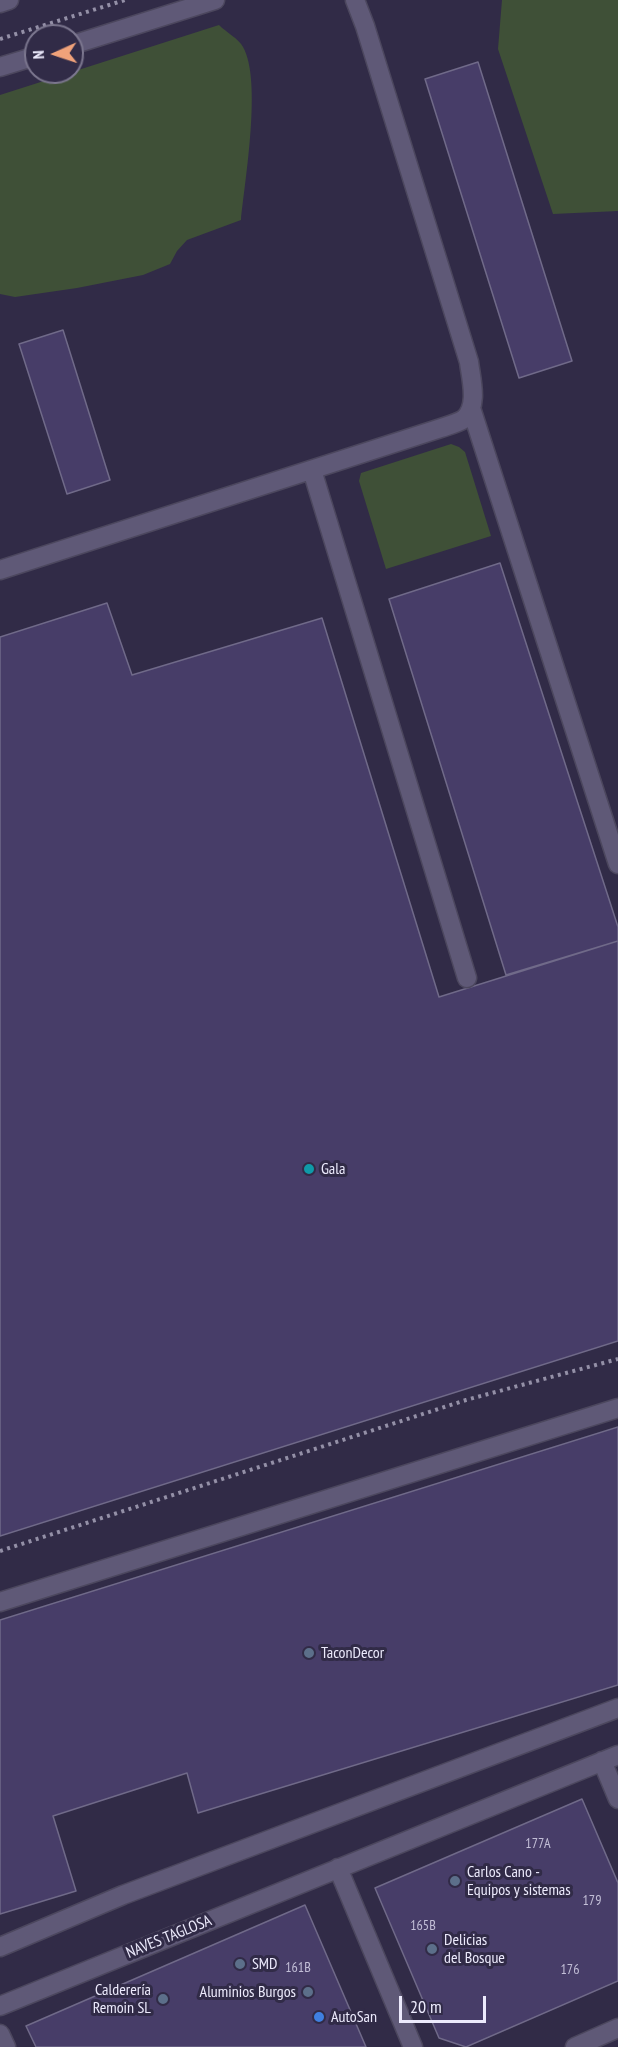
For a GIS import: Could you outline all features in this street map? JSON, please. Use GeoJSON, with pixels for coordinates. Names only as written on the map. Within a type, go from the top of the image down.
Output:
{"type":"FeatureCollection","features":[{"type":"Feature","properties":{"kind":"lane"},"geometry":{"type":"LineString","coordinates":[[0,3],[9,0]]}},
{"type":"Feature","properties":{"kind":"lane"},"geometry":{"type":"LineString","coordinates":[[84,41],[215,0]]}},
{"type":"Feature","properties":{"kind":"lane"},"geometry":{"type":"LineString","coordinates":[[355,0],[469,362],[473,390],[471,408],[618,864]]}},
{"type":"Feature","properties":{"kind":"lane"},"geometry":{"type":"LineString","coordinates":[[0,67],[24,60]]}},
{"type":"Feature","properties":{"kind":"lane"},"geometry":{"type":"LineString","coordinates":[[0,570],[441,428],[464,419],[471,408]]}},
{"type":"Feature","properties":{"kind":"lane"},"geometry":{"type":"LineString","coordinates":[[312,470],[467,978]]}},
{"type":"Feature","properties":{"kind":"lane"},"geometry":{"type":"LineString","coordinates":[[0,1602],[618,1408]]}},
{"type":"Feature","properties":{"kind":"lane"},"geometry":{"type":"LineString","coordinates":[[0,1947],[123,1895],[618,1708]]}},
{"type":"Feature","properties":{"kind":"lane","name":"NAVES TAGLOSA"},"geometry":{"type":"LineString","coordinates":[[0,2006],[610,1758],[618,1799]]}},
{"type":"Feature","properties":{"kind":"lane"},"geometry":{"type":"LineString","coordinates":[[338,1868],[413,2047]]}},
{"type":"Feature","properties":{"kind":"lane"},"geometry":{"type":"LineString","coordinates":[[574,2047],[618,2028]]}},
{"type":"Feature","properties":{"kind":"lane"},"geometry":{"type":"LineString","coordinates":[[0,2034],[6,2047]]}},
{"type":"Feature","properties":{"kind":"path"},"geometry":{"type":"LineString","coordinates":[[0,39],[125,0]]}},
{"type":"Feature","properties":{"kind":"path"},"geometry":{"type":"LineString","coordinates":[[0,1551],[466,1400],[618,1359]]}},
{"type":"Feature","properties":{"kind":"green space"},"geometry":{"type":"Polygon","coordinates":[[[502,0],[618,0],[618,211],[553,214],[498,49],[502,0]]]}},
{"type":"Feature","properties":{"kind":"green space"},"geometry":{"type":"Polygon","coordinates":[[[219,25],[235,38],[243,47],[249,62],[252,106],[241,220],[187,240],[177,251],[170,264],[143,275],[15,297],[0,294],[0,95],[34,84],[84,84],[84,68],[219,25]]]}},
{"type":"Feature","properties":{"kind":"green space"},"geometry":{"type":"Polygon","coordinates":[[[451,444],[465,452],[491,536],[386,569],[359,481],[361,473],[451,444]]]}},
{"type":"Feature","properties":{"kind":"building"},"geometry":{"type":"Polygon","coordinates":[[[478,62],[572,361],[519,378],[425,79],[478,62]]]}},
{"type":"Feature","properties":{"kind":"building"},"geometry":{"type":"Polygon","coordinates":[[[63,330],[110,480],[67,494],[19,344],[63,330]]]}},
{"type":"Feature","properties":{"kind":"building"},"geometry":{"type":"Polygon","coordinates":[[[500,563],[618,927],[618,941],[506,975],[389,599],[500,563]]]}},
{"type":"Feature","properties":{"kind":"building","name":"Gala"},"geometry":{"type":"Polygon","coordinates":[[[107,603],[132,675],[322,618],[439,997],[618,941],[618,1341],[0,1536],[0,637],[107,603]]]}},
{"type":"Feature","properties":{"kind":"building","name":"TaconDecor"},"geometry":{"type":"Polygon","coordinates":[[[618,1427],[618,1685],[198,1813],[187,1773],[53,1816],[76,1891],[0,1914],[0,1620],[618,1427]]]}},
{"type":"Feature","properties":{"kind":"building"},"geometry":{"type":"Polygon","coordinates":[[[582,1799],[618,1883],[618,1981],[466,2047],[439,2038],[375,1888],[582,1799]]]}},
{"type":"Feature","properties":{"kind":"building"},"geometry":{"type":"Polygon","coordinates":[[[305,1905],[366,2047],[36,2047],[26,2026],[305,1905]]]}},
{"type":"Feature","properties":{"kind":"place","name":"Gala"},"geometry":{"type":"Point","coordinates":[309,1169]}},
{"type":"Feature","properties":{"kind":"place","name":"TaconDecor"},"geometry":{"type":"Point","coordinates":[309,1653]}},
{"type":"Feature","properties":{"kind":"place","name":"Carlos Cano - Equipos y sistemas"},"geometry":{"type":"Point","coordinates":[455,1881]}},
{"type":"Feature","properties":{"kind":"place","name":"Delicias del Bosque"},"geometry":{"type":"Point","coordinates":[432,1949]}},
{"type":"Feature","properties":{"kind":"place","name":"SMD"},"geometry":{"type":"Point","coordinates":[240,1964]}},
{"type":"Feature","properties":{"kind":"place","name":"Aluminios Burgos"},"geometry":{"type":"Point","coordinates":[308,1992]}},
{"type":"Feature","properties":{"kind":"place","name":"Calderería Remoin SL"},"geometry":{"type":"Point","coordinates":[163,1999]}},
{"type":"Feature","properties":{"kind":"place","name":"AutoSan"},"geometry":{"type":"Point","coordinates":[319,2017]}}]}
